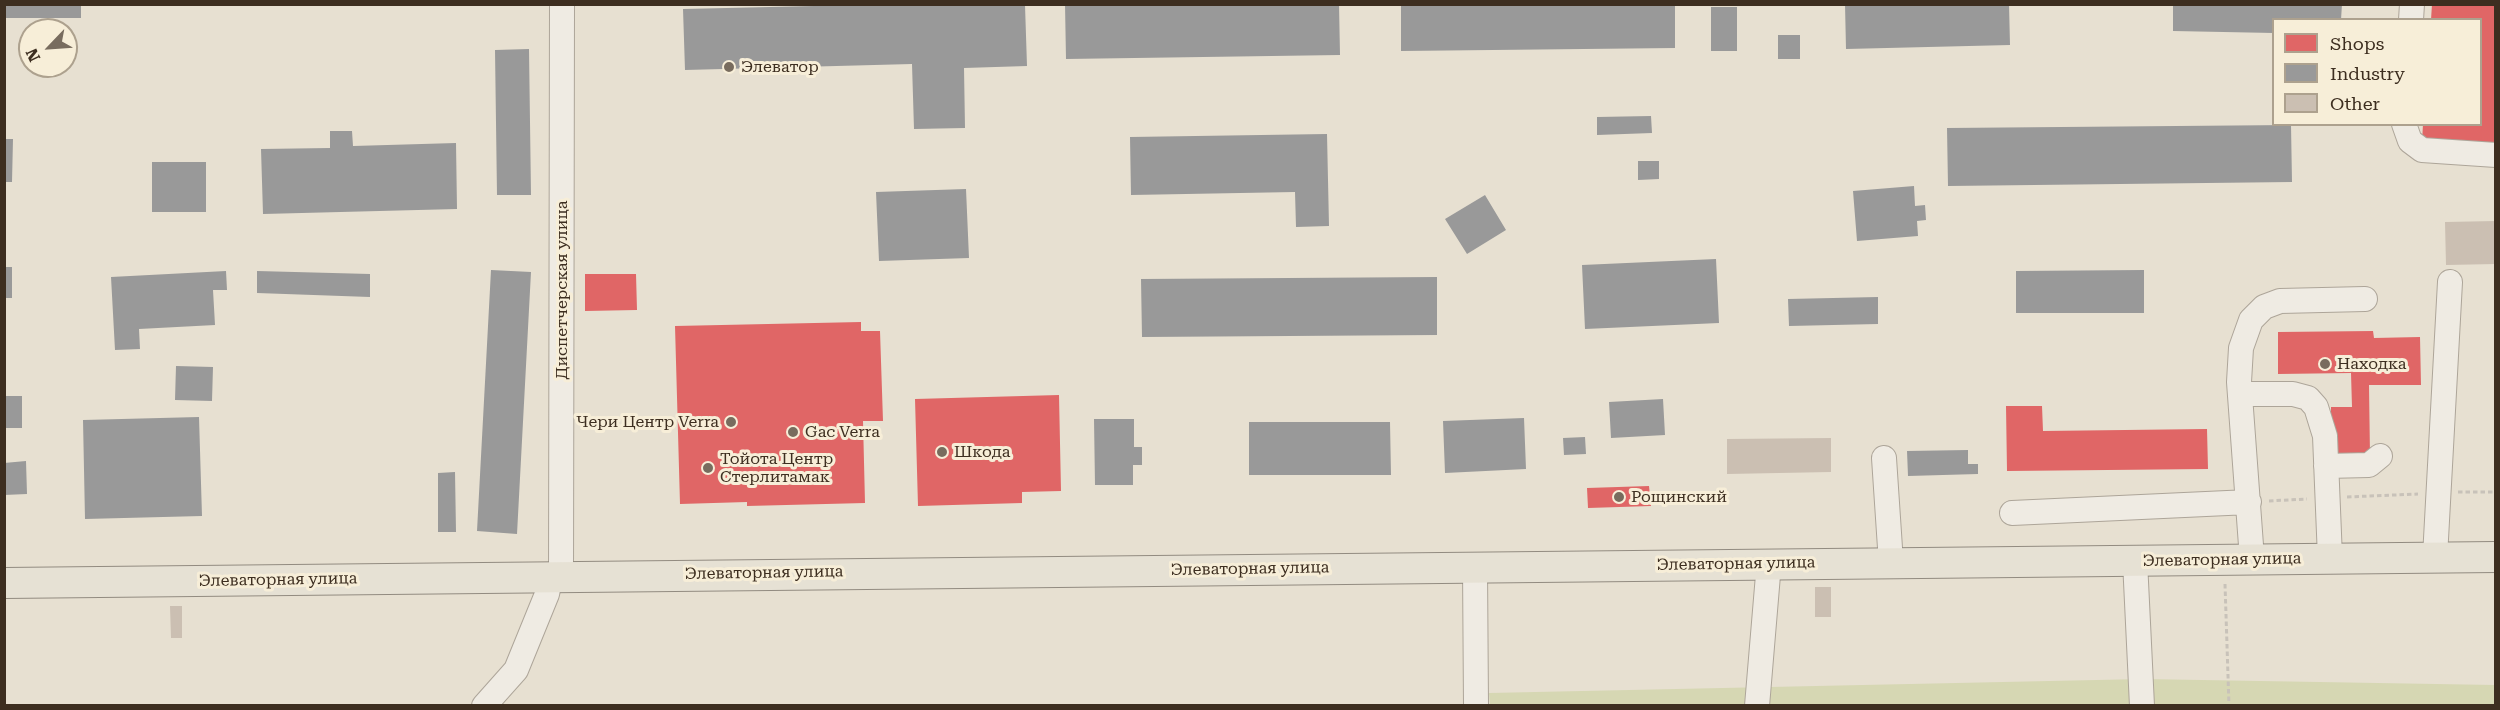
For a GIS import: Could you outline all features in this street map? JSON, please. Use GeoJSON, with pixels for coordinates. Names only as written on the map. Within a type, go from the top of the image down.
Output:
{"type":"FeatureCollection","features":[{"type":"Feature","properties":{"kind":"main road","name":"Элеваторная улица"},"geometry":{"type":"LineString","coordinates":[[4,583],[2496,557]]}},
{"type":"Feature","properties":{"kind":"street","name":"Диспетчерская улица"},"geometry":{"type":"LineString","coordinates":[[484,705],[516,670],[556,576],[562,4]]}},
{"type":"Feature","properties":{"kind":"street"},"geometry":{"type":"LineString","coordinates":[[2405,126],[2410,141],[2422,150],[2496,155]]}},
{"type":"Feature","properties":{"kind":"street"},"geometry":{"type":"LineString","coordinates":[[2435,557],[2450,282]]}},
{"type":"Feature","properties":{"kind":"street"},"geometry":{"type":"LineString","coordinates":[[2252,559],[2240,394],[2241,348],[2251,320],[2264,307],[2280,301],[2365,299]]}},
{"type":"Feature","properties":{"kind":"street"},"geometry":{"type":"LineString","coordinates":[[2240,394],[2293,394],[2308,398],[2316,406],[2325,436],[2330,558]]}},
{"type":"Feature","properties":{"kind":"street"},"geometry":{"type":"LineString","coordinates":[[2326,466],[2369,465],[2380,456]]}},
{"type":"Feature","properties":{"kind":"street"},"geometry":{"type":"LineString","coordinates":[[1884,458],[1891,563]]}},
{"type":"Feature","properties":{"kind":"street"},"geometry":{"type":"LineString","coordinates":[[2012,513],[2249,502]]}},
{"type":"Feature","properties":{"kind":"street"},"geometry":{"type":"LineString","coordinates":[[2135,561],[2142,705]]}},
{"type":"Feature","properties":{"kind":"street"},"geometry":{"type":"LineString","coordinates":[[1757,705],[1769,563]]}},
{"type":"Feature","properties":{"kind":"street"},"geometry":{"type":"LineString","coordinates":[[1475,567],[1476,705]]}},
{"type":"Feature","properties":{"kind":"path"},"geometry":{"type":"LineString","coordinates":[[2249,502],[2476,491],[2496,492]]}},
{"type":"Feature","properties":{"kind":"path"},"geometry":{"type":"LineString","coordinates":[[2225,584],[2229,705]]}},
{"type":"Feature","properties":{"kind":"green space"},"geometry":{"type":"Polygon","coordinates":[[[2143,679],[2495,685],[2496,705],[1490,706],[1489,693],[2143,679]]]}},
{"type":"Feature","properties":{"kind":"building: Shops"},"geometry":{"type":"Polygon","coordinates":[[[2432,4],[2496,4],[2496,147],[2422,142],[2423,126],[2482,126],[2482,18],[2431,18],[2432,4]]]}},
{"type":"Feature","properties":{"kind":"building: Shops"},"geometry":{"type":"Polygon","coordinates":[[[585,274],[636,274],[637,310],[585,311],[585,274]]]}},
{"type":"Feature","properties":{"kind":"building: Shops"},"geometry":{"type":"Polygon","coordinates":[[[861,322],[861,331],[880,331],[883,421],[863,421],[865,503],[747,506],[747,502],[680,504],[675,326],[861,322]]]}},
{"type":"Feature","properties":{"kind":"building: Shops"},"geometry":{"type":"Polygon","coordinates":[[[2373,331],[2374,338],[2420,337],[2421,385],[2369,385],[2370,456],[2331,456],[2331,407],[2352,407],[2351,373],[2278,374],[2278,332],[2373,331]]]}},
{"type":"Feature","properties":{"kind":"building: Shops"},"geometry":{"type":"Polygon","coordinates":[[[1059,395],[1061,491],[1022,492],[1022,503],[918,506],[915,399],[1059,395]]]}},
{"type":"Feature","properties":{"kind":"building: Shops"},"geometry":{"type":"Polygon","coordinates":[[[2006,406],[2042,406],[2043,431],[2207,429],[2208,469],[2007,471],[2006,406]]]}},
{"type":"Feature","properties":{"kind":"building: Shops"},"geometry":{"type":"Polygon","coordinates":[[[1649,486],[1651,506],[1588,508],[1587,488],[1649,486]]]}},
{"type":"Feature","properties":{"kind":"building: Industry"},"geometry":{"type":"Polygon","coordinates":[[[4,4],[81,4],[81,18],[4,18],[4,4]]]}},
{"type":"Feature","properties":{"kind":"building: Industry"},"geometry":{"type":"Polygon","coordinates":[[[1065,4],[1339,4],[1340,55],[1066,59],[1065,4]]]}},
{"type":"Feature","properties":{"kind":"building: Industry"},"geometry":{"type":"Polygon","coordinates":[[[1401,4],[1675,4],[1675,48],[1401,51],[1401,4]]]}},
{"type":"Feature","properties":{"kind":"building: Industry"},"geometry":{"type":"Polygon","coordinates":[[[1845,4],[2009,4],[2010,45],[1846,49],[1845,4]]]}},
{"type":"Feature","properties":{"kind":"building: Industry"},"geometry":{"type":"Polygon","coordinates":[[[2173,4],[2342,4],[2341,18],[2272,18],[2272,33],[2173,31],[2173,4]]]}},
{"type":"Feature","properties":{"kind":"building: Industry","name":"Элеватор"},"geometry":{"type":"Polygon","coordinates":[[[857,5],[1025,5],[1027,66],[964,68],[965,128],[914,129],[912,64],[685,70],[683,9],[857,5]]]}},
{"type":"Feature","properties":{"kind":"building: Industry"},"geometry":{"type":"Polygon","coordinates":[[[1711,7],[1737,7],[1737,51],[1711,51],[1711,7]]]}},
{"type":"Feature","properties":{"kind":"building: Industry"},"geometry":{"type":"Polygon","coordinates":[[[1778,35],[1800,35],[1800,59],[1778,59],[1778,35]]]}},
{"type":"Feature","properties":{"kind":"building: Industry"},"geometry":{"type":"Polygon","coordinates":[[[529,49],[531,195],[497,195],[495,50],[529,49]]]}},
{"type":"Feature","properties":{"kind":"building: Industry"},"geometry":{"type":"Polygon","coordinates":[[[1651,116],[1652,133],[1597,135],[1597,117],[1651,116]]]}},
{"type":"Feature","properties":{"kind":"building: Industry"},"geometry":{"type":"Polygon","coordinates":[[[2291,126],[2292,182],[1948,186],[1947,128],[2291,126]]]}},
{"type":"Feature","properties":{"kind":"building: Industry"},"geometry":{"type":"Polygon","coordinates":[[[330,131],[352,131],[353,146],[456,143],[457,209],[263,214],[261,149],[330,148],[330,131]]]}},
{"type":"Feature","properties":{"kind":"building: Industry"},"geometry":{"type":"Polygon","coordinates":[[[1327,134],[1329,226],[1296,227],[1295,192],[1131,195],[1130,137],[1327,134]]]}},
{"type":"Feature","properties":{"kind":"building: Industry"},"geometry":{"type":"Polygon","coordinates":[[[4,139],[13,139],[12,182],[4,182],[4,139]]]}},
{"type":"Feature","properties":{"kind":"building: Industry"},"geometry":{"type":"Polygon","coordinates":[[[1638,161],[1659,161],[1659,179],[1638,180],[1638,161]]]}},
{"type":"Feature","properties":{"kind":"building: Industry"},"geometry":{"type":"Polygon","coordinates":[[[152,162],[206,162],[206,212],[152,212],[152,162]]]}},
{"type":"Feature","properties":{"kind":"building: Industry"},"geometry":{"type":"Polygon","coordinates":[[[1914,186],[1915,206],[1925,205],[1926,220],[1917,221],[1918,236],[1857,241],[1853,191],[1914,186]]]}},
{"type":"Feature","properties":{"kind":"building: Industry"},"geometry":{"type":"Polygon","coordinates":[[[966,189],[969,258],[879,261],[876,192],[966,189]]]}},
{"type":"Feature","properties":{"kind":"building: Industry"},"geometry":{"type":"Polygon","coordinates":[[[1485,195],[1506,230],[1467,254],[1445,219],[1485,195]]]}},
{"type":"Feature","properties":{"kind":"building: Industry"},"geometry":{"type":"Polygon","coordinates":[[[1716,259],[1719,323],[1585,329],[1582,265],[1716,259]]]}},
{"type":"Feature","properties":{"kind":"building: Industry"},"geometry":{"type":"Polygon","coordinates":[[[4,267],[12,267],[12,298],[4,298],[4,267]]]}},
{"type":"Feature","properties":{"kind":"building: Industry"},"geometry":{"type":"Polygon","coordinates":[[[491,270],[531,272],[517,534],[477,531],[491,270]]]}},
{"type":"Feature","properties":{"kind":"building: Industry"},"geometry":{"type":"Polygon","coordinates":[[[2144,270],[2144,313],[2016,313],[2016,271],[2144,270]]]}},
{"type":"Feature","properties":{"kind":"building: Industry"},"geometry":{"type":"Polygon","coordinates":[[[226,271],[227,290],[213,290],[215,325],[139,329],[140,349],[115,350],[111,277],[226,271]]]}},
{"type":"Feature","properties":{"kind":"building: Industry"},"geometry":{"type":"Polygon","coordinates":[[[257,271],[370,274],[370,297],[257,293],[257,271]]]}},
{"type":"Feature","properties":{"kind":"building: Industry"},"geometry":{"type":"Polygon","coordinates":[[[1437,277],[1437,335],[1142,337],[1141,279],[1437,277]]]}},
{"type":"Feature","properties":{"kind":"building: Industry"},"geometry":{"type":"Polygon","coordinates":[[[1878,297],[1878,324],[1789,326],[1788,299],[1878,297]]]}},
{"type":"Feature","properties":{"kind":"building: Industry"},"geometry":{"type":"Polygon","coordinates":[[[176,366],[213,367],[212,401],[175,400],[176,366]]]}},
{"type":"Feature","properties":{"kind":"building: Industry"},"geometry":{"type":"Polygon","coordinates":[[[4,396],[22,396],[22,428],[4,428],[4,396]]]}},
{"type":"Feature","properties":{"kind":"building: Industry"},"geometry":{"type":"Polygon","coordinates":[[[1663,399],[1665,435],[1611,438],[1609,402],[1663,399]]]}},
{"type":"Feature","properties":{"kind":"building: Industry"},"geometry":{"type":"Polygon","coordinates":[[[199,417],[202,516],[85,519],[83,420],[199,417]]]}},
{"type":"Feature","properties":{"kind":"building: Industry"},"geometry":{"type":"Polygon","coordinates":[[[1524,418],[1526,469],[1445,473],[1443,421],[1524,418]]]}},
{"type":"Feature","properties":{"kind":"building: Industry"},"geometry":{"type":"Polygon","coordinates":[[[1094,419],[1134,419],[1134,447],[1142,447],[1142,465],[1133,465],[1133,485],[1095,485],[1094,419]]]}},
{"type":"Feature","properties":{"kind":"building: Industry"},"geometry":{"type":"Polygon","coordinates":[[[1249,422],[1390,422],[1391,475],[1249,475],[1249,422]]]}},
{"type":"Feature","properties":{"kind":"building: Industry"},"geometry":{"type":"Polygon","coordinates":[[[1585,437],[1586,454],[1564,455],[1563,438],[1585,437]]]}},
{"type":"Feature","properties":{"kind":"building: Industry"},"geometry":{"type":"Polygon","coordinates":[[[1968,450],[1968,464],[1978,464],[1978,474],[1908,476],[1907,451],[1968,450]]]}},
{"type":"Feature","properties":{"kind":"building: Industry"},"geometry":{"type":"Polygon","coordinates":[[[26,461],[27,494],[4,495],[4,463],[26,461]]]}},
{"type":"Feature","properties":{"kind":"building: Industry"},"geometry":{"type":"Polygon","coordinates":[[[455,472],[456,532],[438,532],[438,473],[455,472]]]}},
{"type":"Feature","properties":{"kind":"building: Other"},"geometry":{"type":"Polygon","coordinates":[[[2496,221],[2496,264],[2446,265],[2445,222],[2496,221]]]}},
{"type":"Feature","properties":{"kind":"building: Other"},"geometry":{"type":"Polygon","coordinates":[[[1831,438],[1831,472],[1727,474],[1727,439],[1831,438]]]}},
{"type":"Feature","properties":{"kind":"building: Other"},"geometry":{"type":"Polygon","coordinates":[[[1815,587],[1831,587],[1831,617],[1815,617],[1815,587]]]}},
{"type":"Feature","properties":{"kind":"building: Other"},"geometry":{"type":"Polygon","coordinates":[[[170,606],[182,606],[182,638],[171,638],[170,606]]]}},
{"type":"Feature","properties":{"kind":"place","name":"Элеватор"},"geometry":{"type":"Point","coordinates":[729,67]}},
{"type":"Feature","properties":{"kind":"place","name":"Находка"},"geometry":{"type":"Point","coordinates":[2325,364]}},
{"type":"Feature","properties":{"kind":"place","name":"Чери Центр Verra"},"geometry":{"type":"Point","coordinates":[731,422]}},
{"type":"Feature","properties":{"kind":"place","name":"Gac Verra"},"geometry":{"type":"Point","coordinates":[793,432]}},
{"type":"Feature","properties":{"kind":"place","name":"Шкода"},"geometry":{"type":"Point","coordinates":[942,452]}},
{"type":"Feature","properties":{"kind":"place","name":"Тойота Центр Стерлитамак"},"geometry":{"type":"Point","coordinates":[708,468]}},
{"type":"Feature","properties":{"kind":"place","name":"Рощинский"},"geometry":{"type":"Point","coordinates":[1619,497]}}]}
